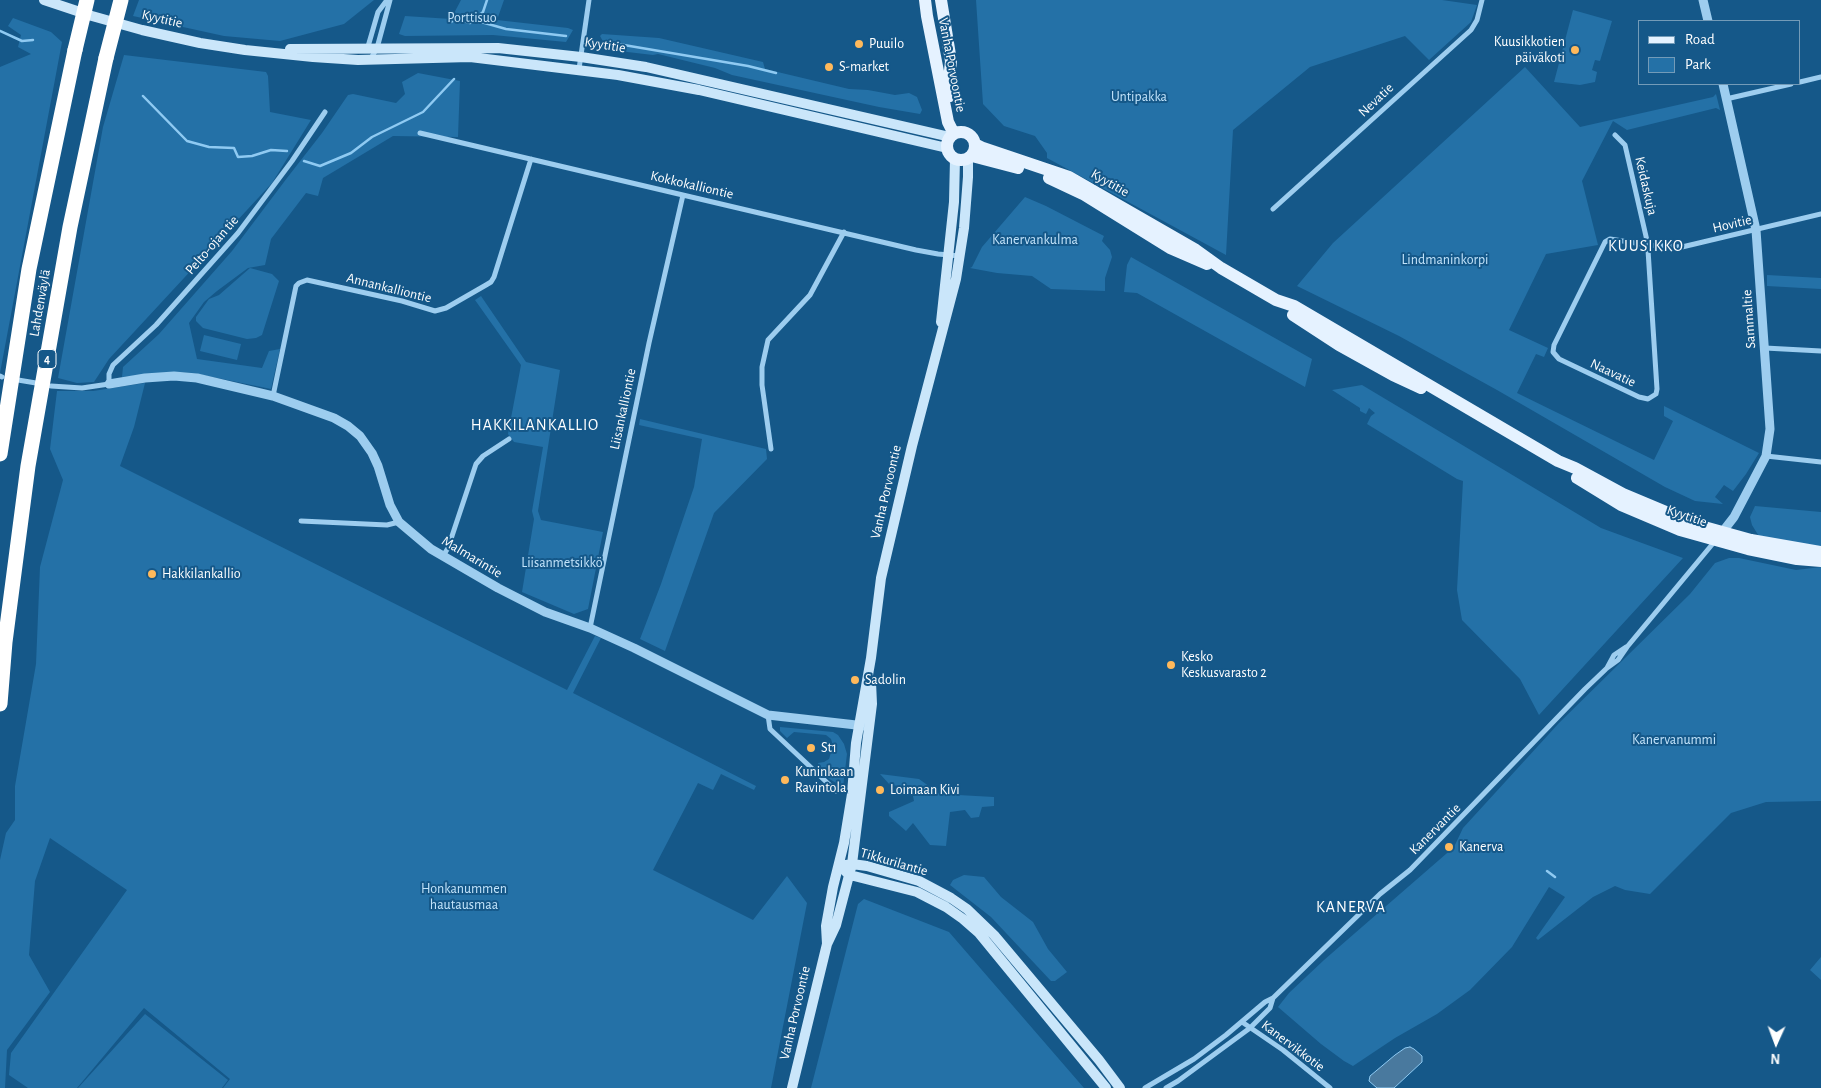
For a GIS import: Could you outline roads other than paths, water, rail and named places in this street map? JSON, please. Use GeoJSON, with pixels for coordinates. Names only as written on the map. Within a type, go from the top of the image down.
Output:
{"type":"FeatureCollection","features":[{"type":"Feature","properties":{"kind":"highway","name":"Lahdenväylä"},"geometry":{"type":"LineString","coordinates":[[0,454],[29,269],[87,0]]}},
{"type":"Feature","properties":{"kind":"highway","name":"Lahdenväylä"},"geometry":{"type":"LineString","coordinates":[[0,704],[5,642],[28,466],[70,227],[106,58],[121,0]]}},
{"type":"Feature","properties":{"kind":"main road","name":"Kyytitie"},"geometry":{"type":"LineString","coordinates":[[44,0],[142,30],[200,43],[247,50],[314,58],[370,60],[470,57],[579,69],[952,138],[969,134],[968,154],[983,148],[1069,177],[1196,250],[1221,268],[1276,300],[1294,306],[1434,387],[1558,461],[1571,474],[1621,505],[1654,520],[1797,559],[1821,561]]}},
{"type":"Feature","properties":{"kind":"main road","name":"Vanha Porvoontie"},"geometry":{"type":"LineString","coordinates":[[926,0],[927,16],[952,138]]}},
{"type":"Feature","properties":{"kind":"main road","name":"Vanha Porvoontie"},"geometry":{"type":"LineString","coordinates":[[941,0],[951,61],[948,90],[952,138]]}},
{"type":"Feature","properties":{"kind":"main road","name":"Kyytitie"},"geometry":{"type":"LineString","coordinates":[[247,50],[498,48],[581,56],[646,67],[952,138]]}},
{"type":"Feature","properties":{"kind":"main road"},"geometry":{"type":"LineString","coordinates":[[952,138],[951,156],[968,154]]}},
{"type":"Feature","properties":{"kind":"main road","name":"Vanha Porvoontie"},"geometry":{"type":"LineString","coordinates":[[940,335],[954,202],[968,154]]}},
{"type":"Feature","properties":{"kind":"main road","name":"Vanha Porvoontie"},"geometry":{"type":"LineString","coordinates":[[792,1088],[827,944],[836,926],[850,875],[870,658],[881,578],[940,335],[951,304],[960,256],[968,186],[968,154]]}},
{"type":"Feature","properties":{"kind":"main road","name":"Kyytitie"},"geometry":{"type":"LineString","coordinates":[[1719,537],[1765,542],[1821,552]]}},
{"type":"Feature","properties":{"kind":"main road","name":"Vanha Porvoontie"},"geometry":{"type":"LineString","coordinates":[[827,944],[826,926],[833,887],[840,866],[852,794],[856,743],[865,726]]}},
{"type":"Feature","properties":{"kind":"main road","name":"Tikkurilantie"},"geometry":{"type":"LineString","coordinates":[[840,866],[852,864],[919,881],[967,909],[994,935],[1099,1060],[1120,1088]]}},
{"type":"Feature","properties":{"kind":"main road","name":"Tikkurilantie"},"geometry":{"type":"LineString","coordinates":[[840,866],[850,875],[917,892],[946,907],[979,933],[1106,1088]]}},
{"type":"Feature","properties":{"kind":"street"},"geometry":{"type":"LineString","coordinates":[[370,60],[378,12],[388,0]]}},
{"type":"Feature","properties":{"kind":"street"},"geometry":{"type":"LineString","coordinates":[[370,60],[372,48],[388,0]]}},
{"type":"Feature","properties":{"kind":"street"},"geometry":{"type":"LineString","coordinates":[[579,69],[589,0]]}},
{"type":"Feature","properties":{"kind":"street","name":"Nevatie"},"geometry":{"type":"LineString","coordinates":[[1273,209],[1471,30],[1477,20],[1482,0]]}},
{"type":"Feature","properties":{"kind":"street"},"geometry":{"type":"LineString","coordinates":[[1703,0],[1708,20]]}},
{"type":"Feature","properties":{"kind":"street"},"geometry":{"type":"LineString","coordinates":[[1801,82],[1821,77]]}},
{"type":"Feature","properties":{"kind":"street","name":"Sammaltie"},"geometry":{"type":"LineString","coordinates":[[1719,537],[1734,517],[1766,456],[1770,429],[1756,230],[1723,85]]}},
{"type":"Feature","properties":{"kind":"street"},"geometry":{"type":"LineString","coordinates":[[1726,99],[1787,85]]}},
{"type":"Feature","properties":{"kind":"street","name":"Pelto-ojan tie"},"geometry":{"type":"LineString","coordinates":[[109,384],[108,374],[113,365],[156,325],[238,233],[292,161],[325,112]]}},
{"type":"Feature","properties":{"kind":"street","name":"Kokkokalliontie"},"geometry":{"type":"LineString","coordinates":[[420,133],[916,250],[960,256]]}},
{"type":"Feature","properties":{"kind":"street","name":"Keidaskuja"},"geometry":{"type":"LineString","coordinates":[[1615,135],[1625,145],[1648,246]]}},
{"type":"Feature","properties":{"kind":"street","name":"Annankalliontie"},"geometry":{"type":"LineString","coordinates":[[273,396],[296,286],[300,282],[307,280],[402,301],[434,311],[446,308],[491,282],[494,277],[531,159]]}},
{"type":"Feature","properties":{"kind":"street","name":"Liisankalliontie"},"geometry":{"type":"LineString","coordinates":[[590,628],[649,343],[683,195]]}},
{"type":"Feature","properties":{"kind":"street","name":"Hovitie"},"geometry":{"type":"LineString","coordinates":[[1648,246],[1682,247],[1821,214]]}},
{"type":"Feature","properties":{"kind":"street"},"geometry":{"type":"LineString","coordinates":[[771,449],[762,385],[762,366],[768,340],[810,295],[844,232]]}},
{"type":"Feature","properties":{"kind":"street","name":"Naavatie"},"geometry":{"type":"LineString","coordinates":[[1610,239],[1648,246],[1657,389],[1656,394],[1648,399],[1639,397],[1559,359],[1553,352],[1554,345],[1605,242],[1610,239]]}},
{"type":"Feature","properties":{"kind":"street"},"geometry":{"type":"LineString","coordinates":[[1765,348],[1821,351]]}},
{"type":"Feature","properties":{"kind":"street","name":"Malmarintie"},"geometry":{"type":"LineString","coordinates":[[109,384],[174,376],[224,383],[273,396],[334,418],[360,436],[376,461],[390,505],[399,522],[416,538],[442,556],[517,599],[545,612],[590,628],[657,658],[768,716],[865,726]]}},
{"type":"Feature","properties":{"kind":"street"},"geometry":{"type":"LineString","coordinates":[[18,380],[36,383]]}},
{"type":"Feature","properties":{"kind":"street"},"geometry":{"type":"LineString","coordinates":[[51,386],[82,388],[109,384]]}},
{"type":"Feature","properties":{"kind":"street"},"geometry":{"type":"LineString","coordinates":[[442,556],[448,548],[476,464],[484,456],[509,439]]}},
{"type":"Feature","properties":{"kind":"street"},"geometry":{"type":"LineString","coordinates":[[1766,456],[1821,462]]}},
{"type":"Feature","properties":{"kind":"street"},"geometry":{"type":"LineString","coordinates":[[301,521],[387,525],[399,522]]}},
{"type":"Feature","properties":{"kind":"street","name":"Kanervantie"},"geometry":{"type":"LineString","coordinates":[[1145,1088],[1194,1058],[1265,1002],[1273,998],[1380,894],[1429,851],[1607,668],[1614,655],[1627,647],[1719,537]]}},
{"type":"Feature","properties":{"kind":"street"},"geometry":{"type":"LineString","coordinates":[[768,716],[770,729],[836,791]]}},
{"type":"Feature","properties":{"kind":"street","name":"Kanervantie"},"geometry":{"type":"LineString","coordinates":[[1166,1088],[1250,1028],[1270,1008],[1273,998]]}},
{"type":"Feature","properties":{"kind":"street","name":"Kanervikkotie"},"geometry":{"type":"LineString","coordinates":[[1242,1022],[1283,1050],[1330,1088]]}},
{"type":"Feature","properties":{"kind":"waterway"},"geometry":{"type":"LineString","coordinates":[[451,22],[457,19],[470,23],[483,12],[487,0]]}},
{"type":"Feature","properties":{"kind":"waterway"},"geometry":{"type":"LineString","coordinates":[[474,20],[506,29],[566,36]]}},
{"type":"Feature","properties":{"kind":"waterway"},"geometry":{"type":"LineString","coordinates":[[0,31],[22,41],[33,40]]}},
{"type":"Feature","properties":{"kind":"waterway"},"geometry":{"type":"LineString","coordinates":[[612,43],[748,66],[776,73]]}},
{"type":"Feature","properties":{"kind":"waterway"},"geometry":{"type":"LineString","coordinates":[[304,161],[320,166],[351,153],[372,137],[423,112],[454,79]]}},
{"type":"Feature","properties":{"kind":"waterway"},"geometry":{"type":"LineString","coordinates":[[143,96],[187,141],[209,147],[234,148],[238,157],[252,156],[271,150],[287,151]]}},
{"type":"Feature","properties":{"kind":"waterway"},"geometry":{"type":"LineString","coordinates":[[1547,871],[1555,877]]}},
{"type":"Feature","properties":{"kind":"place","name":"Puuilo"},"geometry":{"type":"Point","coordinates":[859,44]}},
{"type":"Feature","properties":{"kind":"place","name":"Kuusikkotien päiväkoti"},"geometry":{"type":"Point","coordinates":[1575,50]}},
{"type":"Feature","properties":{"kind":"place","name":"S-market"},"geometry":{"type":"Point","coordinates":[829,67]}},
{"type":"Feature","properties":{"kind":"place","name":"Hakkilankallio"},"geometry":{"type":"Point","coordinates":[152,574]}},
{"type":"Feature","properties":{"kind":"place","name":"Kesko Keskusvarasto 2"},"geometry":{"type":"Point","coordinates":[1171,665]}},
{"type":"Feature","properties":{"kind":"place","name":"Sadolin"},"geometry":{"type":"Point","coordinates":[855,680]}},
{"type":"Feature","properties":{"kind":"place","name":"St1"},"geometry":{"type":"Point","coordinates":[811,748]}},
{"type":"Feature","properties":{"kind":"place","name":"Kuninkaan Ravintola"},"geometry":{"type":"Point","coordinates":[785,780]}},
{"type":"Feature","properties":{"kind":"place","name":"Loimaan Kivi"},"geometry":{"type":"Point","coordinates":[880,790]}},
{"type":"Feature","properties":{"kind":"place","name":"Kanerva"},"geometry":{"type":"Point","coordinates":[1449,847]}},
{"type":"Feature","properties":{"kind":"district","name":"KUUSIKKO"},"geometry":{"type":"Point","coordinates":[1646,246]}},
{"type":"Feature","properties":{"kind":"district","name":"HAKKILANKALLIO"},"geometry":{"type":"Point","coordinates":[535,425]}},
{"type":"Feature","properties":{"kind":"district","name":"KANERVA"},"geometry":{"type":"Point","coordinates":[1351,907]}},
{"type":"Feature","properties":{"kind":"park label","name":"Porttisuo"},"geometry":{"type":"Point","coordinates":[472,18]}},
{"type":"Feature","properties":{"kind":"park label","name":"Untipakka"},"geometry":{"type":"Point","coordinates":[1139,97]}},
{"type":"Feature","properties":{"kind":"park label","name":"Kanervankulma"},"geometry":{"type":"Point","coordinates":[1035,240]}},
{"type":"Feature","properties":{"kind":"park label","name":"Lindmaninkorpi"},"geometry":{"type":"Point","coordinates":[1445,260]}},
{"type":"Feature","properties":{"kind":"park label","name":"Liisanmetsikkö"},"geometry":{"type":"Point","coordinates":[562,563]}},
{"type":"Feature","properties":{"kind":"park label","name":"Kanervanummi"},"geometry":{"type":"Point","coordinates":[1674,740]}},
{"type":"Feature","properties":{"kind":"park label","name":"Honkanummen hautausmaa"},"geometry":{"type":"Point","coordinates":[464,898]}}]}
